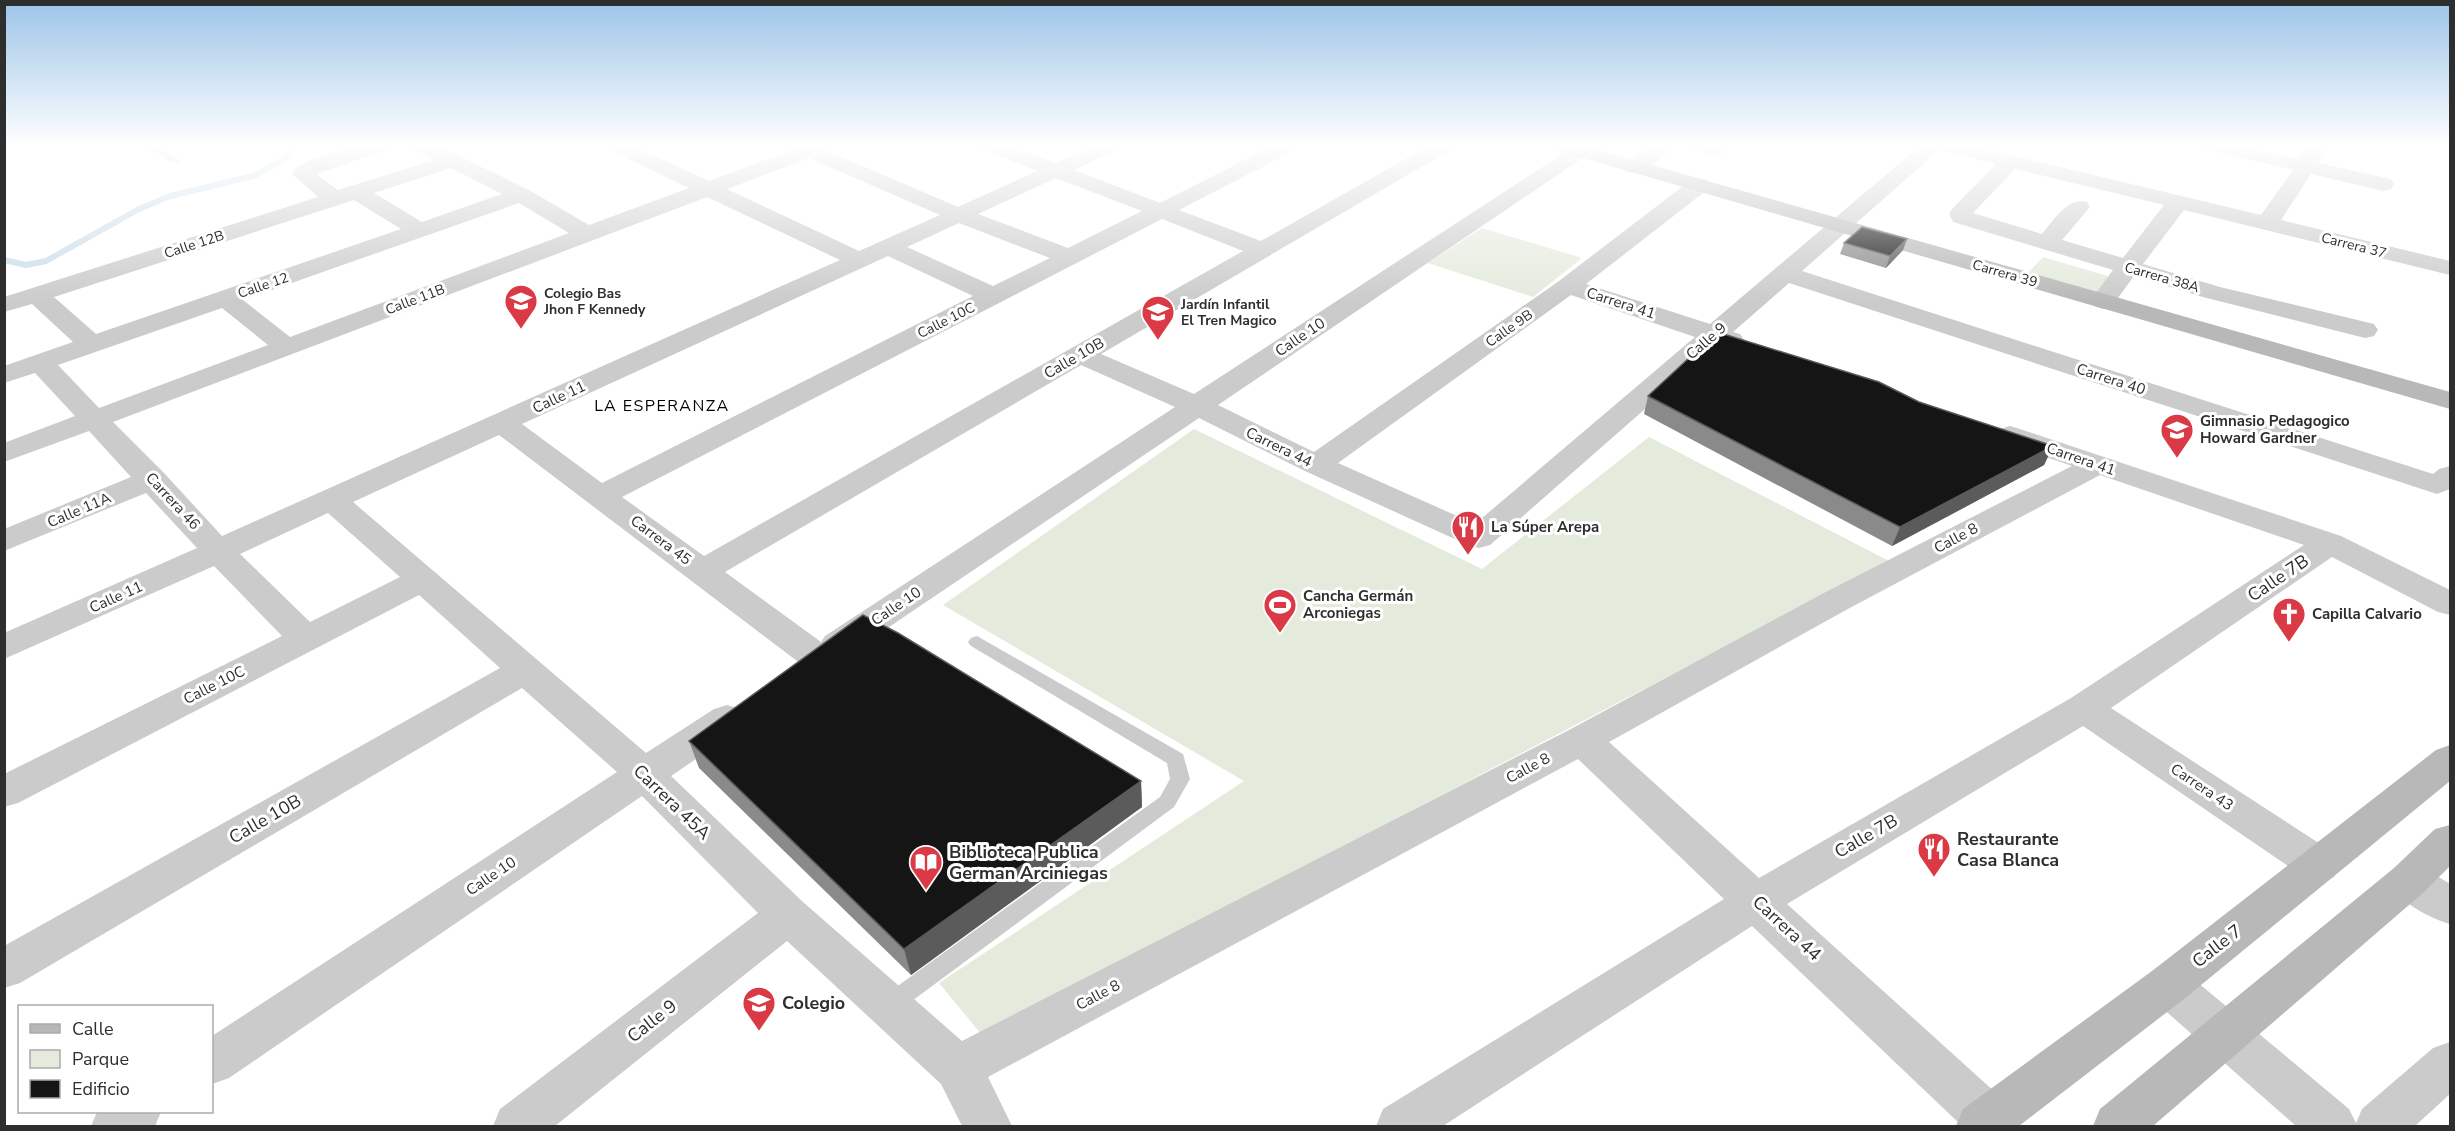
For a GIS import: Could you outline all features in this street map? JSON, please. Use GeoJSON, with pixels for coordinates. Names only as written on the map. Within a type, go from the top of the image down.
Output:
{"type":"FeatureCollection","features":[{"type":"Feature","properties":{"kind":"street","name":"Calle 12B"},"geometry":{"type":"LineString","coordinates":[[4,305],[339,198]]}},
{"type":"Feature","properties":{"kind":"street"},"geometry":{"type":"LineString","coordinates":[[366,198],[419,230]]}},
{"type":"Feature","properties":{"kind":"street","name":"Calle 12"},"geometry":{"type":"LineString","coordinates":[[4,375],[513,198]]}},
{"type":"Feature","properties":{"kind":"street"},"geometry":{"type":"LineString","coordinates":[[526,198],[587,234]]}},
{"type":"Feature","properties":{"kind":"street","name":"Calle 11B"},"geometry":{"type":"LineString","coordinates":[[4,453],[685,198]]}},
{"type":"Feature","properties":{"kind":"street"},"geometry":{"type":"LineString","coordinates":[[727,198],[858,260]]}},
{"type":"Feature","properties":{"kind":"street"},"geometry":{"type":"LineString","coordinates":[[923,198],[959,215],[1069,257]]}},
{"type":"Feature","properties":{"kind":"street","name":"Calle 11"},"geometry":{"type":"LineString","coordinates":[[4,647],[997,198]]}},
{"type":"Feature","properties":{"kind":"street"},"geometry":{"type":"LineString","coordinates":[[1124,198],[1263,250]]}},
{"type":"Feature","properties":{"kind":"street","name":"Calle 10C"},"geometry":{"type":"LineString","coordinates":[[602,495],[1187,198]]}},
{"type":"Feature","properties":{"kind":"street","name":"Calle 10B"},"geometry":{"type":"LineString","coordinates":[[703,571],[1354,198]]}},
{"type":"Feature","properties":{"kind":"street","name":"Calle 10"},"geometry":{"type":"LineString","coordinates":[[789,677],[1197,406],[1498,198]]}},
{"type":"Feature","properties":{"kind":"street","name":"Calle 9B"},"geometry":{"type":"LineString","coordinates":[[1316,465],[1568,286],[1682,198]]}},
{"type":"Feature","properties":{"kind":"street","name":"Carrera 39"},"geometry":{"type":"LineString","coordinates":[[1744,198],[2451,401]]}},
{"type":"Feature","properties":{"kind":"street","name":"Calle 9"},"geometry":{"type":"LineString","coordinates":[[1479,538],[1871,198]]}},
{"type":"Feature","properties":{"kind":"street","name":"Carrera 38A"},"geometry":{"type":"LineString","coordinates":[[1976,198],[1960,214],[1961,217],[2126,268],[2365,330]]}},
{"type":"Feature","properties":{"kind":"street","name":"Carrera 37"},"geometry":{"type":"LineString","coordinates":[[2163,198],[2451,268]]}},
{"type":"Feature","properties":{"kind":"street"},"geometry":{"type":"LineString","coordinates":[[2266,224],[2284,198]]}},
{"type":"Feature","properties":{"kind":"street"},"geometry":{"type":"LineString","coordinates":[[2103,301],[2126,268],[2180,202]]}},
{"type":"Feature","properties":{"kind":"street"},"geometry":{"type":"LineString","coordinates":[[2046,243],[2079,207]]}},
{"type":"Feature","properties":{"kind":"street"},"geometry":{"type":"LineString","coordinates":[[888,247],[993,296]]}},
{"type":"Feature","properties":{"kind":"street","name":"Carrera 40"},"geometry":{"type":"LineString","coordinates":[[1784,273],[2444,480]]}},
{"type":"Feature","properties":{"kind":"street","name":"Carrera 41"},"geometry":{"type":"LineString","coordinates":[[1568,286],[1759,349]]}},
{"type":"Feature","properties":{"kind":"street"},"geometry":{"type":"LineString","coordinates":[[37,295],[92,345]]}},
{"type":"Feature","properties":{"kind":"street"},"geometry":{"type":"LineString","coordinates":[[225,298],[287,347]]}},
{"type":"Feature","properties":{"kind":"street","name":"Carrera 44"},"geometry":{"type":"LineString","coordinates":[[1080,355],[1197,406],[1316,465],[1479,538]]}},
{"type":"Feature","properties":{"kind":"street","name":"Carrera 46"},"geometry":{"type":"LineString","coordinates":[[41,363],[218,551],[306,639]]}},
{"type":"Feature","properties":{"kind":"street","name":"Carrera 45"},"geometry":{"type":"LineString","coordinates":[[502,423],[602,495],[818,658]]}},
{"type":"Feature","properties":{"kind":"street","name":"Carrera 41"},"geometry":{"type":"LineString","coordinates":[[1984,426],[2330,543],[2451,604]]}},
{"type":"Feature","properties":{"kind":"street","name":"Calle 8"},"geometry":{"type":"LineString","coordinates":[[958,1068],[1582,740],[1834,602],[2097,465]]}},
{"type":"Feature","properties":{"kind":"street","name":"Calle 11A"},"geometry":{"type":"LineString","coordinates":[[4,541],[153,480]]}},
{"type":"Feature","properties":{"kind":"street","name":"Carrera 45A"},"geometry":{"type":"LineString","coordinates":[[332,500],[644,774],[788,915],[958,1068],[988,1126]]}},
{"type":"Feature","properties":{"kind":"street","name":"Calle 7B"},"geometry":{"type":"LineString","coordinates":[[1400,1126],[1757,900],[2084,708],[2330,543]]}},
{"type":"Feature","properties":{"kind":"street","name":"Calle 10C"},"geometry":{"type":"LineString","coordinates":[[4,792],[424,579]]}},
{"type":"Feature","properties":{"kind":"street","name":"Calle 10B"},"geometry":{"type":"LineString","coordinates":[[4,969],[526,669]]}},
{"type":"Feature","properties":{"kind":"street","name":"Calle 10"},"geometry":{"type":"LineString","coordinates":[[213,1061],[750,703]]}},
{"type":"Feature","properties":{"kind":"street","name":"Carrera 43"},"geometry":{"type":"LineString","coordinates":[[2084,708],[2319,866]]}},
{"type":"Feature","properties":{"kind":"street","name":"Carrera 44"},"geometry":{"type":"LineString","coordinates":[[1582,740],[1757,900],[1984,1123]]}},
{"type":"Feature","properties":{"kind":"street","name":"Calle 7"},"geometry":{"type":"LineString","coordinates":[[1984,1123],[2168,985],[2451,760]]}},
{"type":"Feature","properties":{"kind":"street"},"geometry":{"type":"LineString","coordinates":[[2117,1126],[2409,880],[2451,841]]}},
{"type":"Feature","properties":{"kind":"street"},"geometry":{"type":"LineString","coordinates":[[2409,880],[2451,906]]}},
{"type":"Feature","properties":{"kind":"street","name":"Calle 9"},"geometry":{"type":"LineString","coordinates":[[517,1126],[788,915]]}},
{"type":"Feature","properties":{"kind":"street"},"geometry":{"type":"LineString","coordinates":[[2168,985],[2332,1126]]}},
{"type":"Feature","properties":{"kind":"street"},"geometry":{"type":"LineString","coordinates":[[2379,1126],[2451,1064]]}},
{"type":"Feature","properties":{"kind":"street"},"geometry":{"type":"LineString","coordinates":[[115,1126],[135,1113]]}},
{"type":"Feature","properties":{"kind":"lane"},"geometry":{"type":"LineString","coordinates":[[889,1005],[1167,802],[1180,778],[1176,759],[976,642]]}},
{"type":"Feature","properties":{"kind":"green space"},"geometry":{"type":"Polygon","coordinates":[[[1482,228],[1582,258],[1533,297],[1428,263],[1482,228]]]}},
{"type":"Feature","properties":{"kind":"green space"},"geometry":{"type":"Polygon","coordinates":[[[2043,257],[2108,276],[2098,296],[2029,272],[2043,257]]]}},
{"type":"Feature","properties":{"kind":"green space"},"geometry":{"type":"Polygon","coordinates":[[[1194,429],[1482,569],[1649,437],[1889,561],[982,1035],[939,983],[1244,781],[943,605],[1194,429]]]}},
{"type":"Feature","properties":{"kind":"building"},"geometry":{"type":"Polygon","coordinates":[[[1862,227],[1907,239],[1890,256],[1844,243],[1862,227]]]}},
{"type":"Feature","properties":{"kind":"building"},"geometry":{"type":"Polygon","coordinates":[[[1717,332],[1879,382],[1919,402],[2053,446],[1900,527],[1648,396],[1717,332]]]}},
{"type":"Feature","properties":{"kind":"building","name":"Biblioteca Publica German Arciniegas"},"geometry":{"type":"Polygon","coordinates":[[[863,615],[898,633],[1141,781],[904,949],[689,741],[863,615]]]}},
{"type":"Feature","properties":{"kind":"waterway"},"geometry":{"type":"LineString","coordinates":[[4,260],[26,265],[46,261],[139,209],[166,198]]}},
{"type":"Feature","properties":{"kind":"place","name":"Colegio Bas Jhon F Kennedy"},"geometry":{"type":"Point","coordinates":[521,330]}},
{"type":"Feature","properties":{"kind":"place","name":"Jardín Infantil El Tren Magico"},"geometry":{"type":"Point","coordinates":[1158,341]}},
{"type":"Feature","properties":{"kind":"place","name":"Gimnasio Pedagogico Howard Gardner"},"geometry":{"type":"Point","coordinates":[2177,459]}},
{"type":"Feature","properties":{"kind":"place","name":"La Súper Arepa"},"geometry":{"type":"Point","coordinates":[1468,556]}},
{"type":"Feature","properties":{"kind":"place","name":"Cancha Germán Arconiegas"},"geometry":{"type":"Point","coordinates":[1280,634]}},
{"type":"Feature","properties":{"kind":"place","name":"Capilla Calvario"},"geometry":{"type":"Point","coordinates":[2289,643]}},
{"type":"Feature","properties":{"kind":"place","name":"Restaurante Casa Blanca"},"geometry":{"type":"Point","coordinates":[1934,878]}},
{"type":"Feature","properties":{"kind":"place","name":"Biblioteca Publica German Arciniegas"},"geometry":{"type":"Point","coordinates":[926,891]}},
{"type":"Feature","properties":{"kind":"place","name":"Colegio"},"geometry":{"type":"Point","coordinates":[759,1032]}},
{"type":"Feature","properties":{"kind":"district","name":"LA ESPERANZA"},"geometry":{"type":"Point","coordinates":[662,405]}}]}
